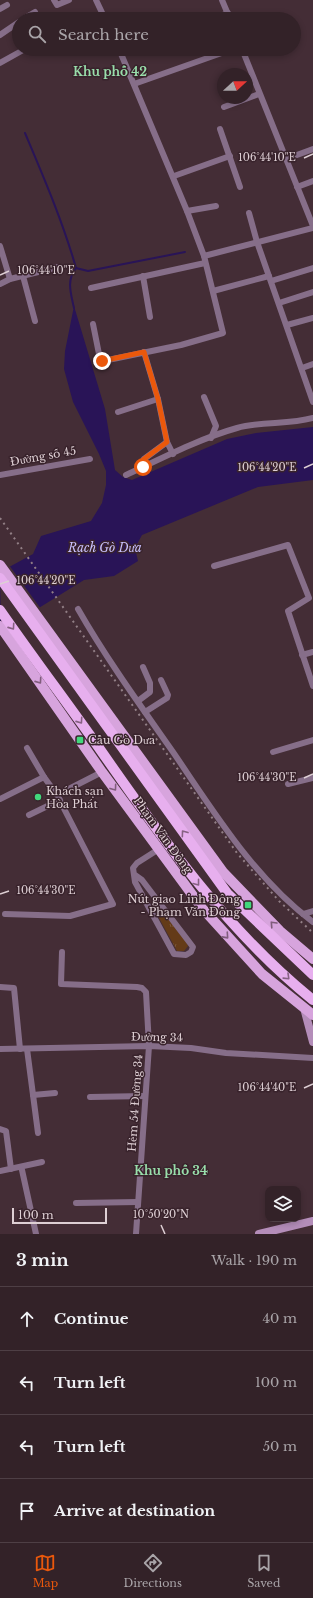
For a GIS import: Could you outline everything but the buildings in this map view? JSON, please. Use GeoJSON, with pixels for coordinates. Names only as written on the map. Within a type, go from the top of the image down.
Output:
{"type":"FeatureCollection","features":[{"type":"Feature","properties":{"kind":"highway"},"geometry":{"type":"LineString","coordinates":[[0,578],[43,631]]}},
{"type":"Feature","properties":{"kind":"highway"},"geometry":{"type":"LineString","coordinates":[[0,610],[20,647]]}},
{"type":"Feature","properties":{"kind":"highway","name":"Phạm Văn Đồng"},"geometry":{"type":"LineString","coordinates":[[43,631],[227,893],[313,975]]}},
{"type":"Feature","properties":{"kind":"highway","name":"Phạm Văn Đồng"},"geometry":{"type":"LineString","coordinates":[[20,647],[208,897],[230,922],[298,988],[313,1000]]}},
{"type":"Feature","properties":{"kind":"main road"},"geometry":{"type":"LineString","coordinates":[[0,565],[43,631],[223,872],[280,932],[313,959]]}},
{"type":"Feature","properties":{"kind":"main road"},"geometry":{"type":"LineString","coordinates":[[0,626],[20,647]]}},
{"type":"Feature","properties":{"kind":"main road","name":"Phạm Văn Đồng"},"geometry":{"type":"LineString","coordinates":[[20,647],[102,772],[202,908],[249,960],[313,1015]]}},
{"type":"Feature","properties":{"kind":"main road"},"geometry":{"type":"LineString","coordinates":[[202,908],[208,897]]}},
{"type":"Feature","properties":{"kind":"main road"},"geometry":{"type":"LineString","coordinates":[[298,988],[313,1042]]}},
{"type":"Feature","properties":{"kind":"main road"},"geometry":{"type":"LineString","coordinates":[[259,1234],[275,1232],[313,1221]]}},
{"type":"Feature","properties":{"kind":"street"},"geometry":{"type":"LineString","coordinates":[[54,0],[57,5],[69,0]]}},
{"type":"Feature","properties":{"kind":"street"},"geometry":{"type":"LineString","coordinates":[[96,0],[102,12]]}},
{"type":"Feature","properties":{"kind":"street"},"geometry":{"type":"LineString","coordinates":[[222,0],[227,12]]}},
{"type":"Feature","properties":{"kind":"street"},"geometry":{"type":"LineString","coordinates":[[0,9],[6,5]]}},
{"type":"Feature","properties":{"kind":"street"},"geometry":{"type":"LineString","coordinates":[[0,35],[12,27]]}},
{"type":"Feature","properties":{"kind":"street"},"geometry":{"type":"LineString","coordinates":[[0,63],[12,56]]}},
{"type":"Feature","properties":{"kind":"street"},"geometry":{"type":"LineString","coordinates":[[92,324],[100,359],[103,362],[223,333],[204,256],[174,176],[121,56]]}},
{"type":"Feature","properties":{"kind":"street"},"geometry":{"type":"LineString","coordinates":[[134,84],[213,56]]}},
{"type":"Feature","properties":{"kind":"street"},"geometry":{"type":"LineString","coordinates":[[204,256],[313,227],[245,56]]}},
{"type":"Feature","properties":{"kind":"street"},"geometry":{"type":"LineString","coordinates":[[224,107],[259,94]]}},
{"type":"Feature","properties":{"kind":"street"},"geometry":{"type":"LineString","coordinates":[[220,129],[240,186]]}},
{"type":"Feature","properties":{"kind":"street"},"geometry":{"type":"LineString","coordinates":[[286,159],[313,149]]}},
{"type":"Feature","properties":{"kind":"street"},"geometry":{"type":"LineString","coordinates":[[174,176],[230,156]]}},
{"type":"Feature","properties":{"kind":"street"},"geometry":{"type":"LineString","coordinates":[[297,187],[313,181]]}},
{"type":"Feature","properties":{"kind":"street"},"geometry":{"type":"LineString","coordinates":[[187,211],[216,206]]}},
{"type":"Feature","properties":{"kind":"street"},"geometry":{"type":"LineString","coordinates":[[249,213],[257,242],[313,402]]}},
{"type":"Feature","properties":{"kind":"street"},"geometry":{"type":"LineString","coordinates":[[0,246],[10,280]]}},
{"type":"Feature","properties":{"kind":"street"},"geometry":{"type":"LineString","coordinates":[[91,288],[205,263]]}},
{"type":"Feature","properties":{"kind":"street"},"geometry":{"type":"LineString","coordinates":[[0,284],[23,276],[58,267]]}},
{"type":"Feature","properties":{"kind":"street"},"geometry":{"type":"LineString","coordinates":[[212,291],[313,268]]}},
{"type":"Feature","properties":{"kind":"street"},"geometry":{"type":"LineString","coordinates":[[23,276],[35,321]]}},
{"type":"Feature","properties":{"kind":"street"},"geometry":{"type":"LineString","coordinates":[[143,276],[150,317]]}},
{"type":"Feature","properties":{"kind":"street"},"geometry":{"type":"LineString","coordinates":[[279,303],[313,292]]}},
{"type":"Feature","properties":{"kind":"street"},"geometry":{"type":"LineString","coordinates":[[287,325],[313,318]]}},
{"type":"Feature","properties":{"kind":"street"},"geometry":{"type":"LineString","coordinates":[[144,352],[158,399],[167,442],[173,454]]}},
{"type":"Feature","properties":{"kind":"street"},"geometry":{"type":"LineString","coordinates":[[302,368],[313,364]]}},
{"type":"Feature","properties":{"kind":"street"},"geometry":{"type":"LineString","coordinates":[[204,396],[216,426],[211,438]]}},
{"type":"Feature","properties":{"kind":"street"},"geometry":{"type":"LineString","coordinates":[[118,412],[158,399]]}},
{"type":"Feature","properties":{"kind":"street"},"geometry":{"type":"LineString","coordinates":[[126,475],[237,428],[256,424],[280,424],[313,418]]}},
{"type":"Feature","properties":{"kind":"street"},"geometry":{"type":"LineString","coordinates":[[143,467],[142,462],[144,459],[167,442]]}},
{"type":"Feature","properties":{"kind":"street","name":"Đường số 45"},"geometry":{"type":"LineString","coordinates":[[0,475],[90,459]]}},
{"type":"Feature","properties":{"kind":"street"},"geometry":{"type":"LineString","coordinates":[[214,566],[288,545],[311,598],[288,611],[313,684]]}},
{"type":"Feature","properties":{"kind":"street"},"geometry":{"type":"LineString","coordinates":[[78,608],[100,646],[226,829],[268,881],[290,904],[313,922]]}},
{"type":"Feature","properties":{"kind":"street"},"geometry":{"type":"LineString","coordinates":[[302,655],[313,652]]}},
{"type":"Feature","properties":{"kind":"street"},"geometry":{"type":"LineString","coordinates":[[138,701],[150,692],[150,683],[143,667]]}},
{"type":"Feature","properties":{"kind":"street"},"geometry":{"type":"LineString","coordinates":[[145,712],[167,698],[168,695],[161,680]]}},
{"type":"Feature","properties":{"kind":"street"},"geometry":{"type":"LineString","coordinates":[[273,752],[313,740]]}},
{"type":"Feature","properties":{"kind":"street"},"geometry":{"type":"LineString","coordinates":[[6,914],[70,916],[113,904],[58,798],[27,748]]}},
{"type":"Feature","properties":{"kind":"street"},"geometry":{"type":"LineString","coordinates":[[30,815],[102,772]]}},
{"type":"Feature","properties":{"kind":"street"},"geometry":{"type":"LineString","coordinates":[[0,799],[44,777]]}},
{"type":"Feature","properties":{"kind":"street"},"geometry":{"type":"LineString","coordinates":[[288,784],[313,778]]}},
{"type":"Feature","properties":{"kind":"street"},"geometry":{"type":"LineString","coordinates":[[135,875],[142,880],[186,937],[193,947],[191,952],[186,955],[174,954],[135,882],[133,868],[137,863],[159,849]]}},
{"type":"Feature","properties":{"kind":"street"},"geometry":{"type":"LineString","coordinates":[[303,914],[313,911]]}},
{"type":"Feature","properties":{"kind":"street","name":"Hẻm 54 Đường 34"},"geometry":{"type":"LineString","coordinates":[[62,952],[61,984],[142,988],[146,992],[148,1046],[136,1234]]}},
{"type":"Feature","properties":{"kind":"street"},"geometry":{"type":"LineString","coordinates":[[0,987],[14,988],[20,1049]]}},
{"type":"Feature","properties":{"kind":"street","name":"Đường 34"},"geometry":{"type":"LineString","coordinates":[[0,1049],[148,1046],[191,1048],[226,1053],[313,1058]]}},
{"type":"Feature","properties":{"kind":"street"},"geometry":{"type":"LineString","coordinates":[[27,1049],[38,1132]]}},
{"type":"Feature","properties":{"kind":"street"},"geometry":{"type":"LineString","coordinates":[[33,1095],[55,1093]]}},
{"type":"Feature","properties":{"kind":"street"},"geometry":{"type":"LineString","coordinates":[[90,1097],[145,1096]]}},
{"type":"Feature","properties":{"kind":"street"},"geometry":{"type":"LineString","coordinates":[[0,1129],[6,1131],[11,1169]]}},
{"type":"Feature","properties":{"kind":"street"},"geometry":{"type":"LineString","coordinates":[[0,1171],[42,1162]]}},
{"type":"Feature","properties":{"kind":"street"},"geometry":{"type":"LineString","coordinates":[[22,1170],[36,1234]]}},
{"type":"Feature","properties":{"kind":"street"},"geometry":{"type":"LineString","coordinates":[[76,1203],[138,1202]]}},
{"type":"Feature","properties":{"kind":"green space"},"geometry":{"type":"Polygon","coordinates":[[[163,912],[186,942],[188,946],[184,951],[177,951],[158,916],[163,912]]]}},
{"type":"Feature","properties":{"kind":"water","name":"Rạch Gò Dưa"},"geometry":{"type":"Polygon","coordinates":[[[74,306],[105,409],[115,470],[123,477],[132,480],[227,439],[256,433],[313,427],[313,480],[258,487],[142,535],[135,548],[138,561],[114,576],[84,580],[0,632],[0,572],[33,554],[41,536],[91,521],[102,503],[106,485],[106,471],[73,402],[64,369],[65,351],[74,306]]]}},
{"type":"Feature","properties":{"kind":"pier"},"geometry":{"type":"Polygon","coordinates":[[[9,565],[41,609],[1,634],[0,570],[9,565]]]}},
{"type":"Feature","properties":{"kind":"waterway"},"geometry":{"type":"LineString","coordinates":[[25,133],[59,217],[76,268],[70,282],[74,308]]}},
{"type":"Feature","properties":{"kind":"waterway"},"geometry":{"type":"LineString","coordinates":[[76,268],[88,271],[185,252]]}},
{"type":"Feature","properties":{"kind":"railway"},"geometry":{"type":"LineString","coordinates":[[0,518],[237,853],[279,901],[313,933]]}},
{"type":"Feature","properties":{"kind":"place","name":"Cầu Gò Dưa"},"geometry":{"type":"Point","coordinates":[80,740]}},
{"type":"Feature","properties":{"kind":"place","name":"Khách sạn Hòa Phát"},"geometry":{"type":"Point","coordinates":[38,797]}},
{"type":"Feature","properties":{"kind":"place","name":"Nút giao Linh Đông - Phạm Văn Đồng"},"geometry":{"type":"Point","coordinates":[248,905]}},
{"type":"Feature","properties":{"kind":"district","name":"Khu phố 42"},"geometry":{"type":"Point","coordinates":[110,71]}},
{"type":"Feature","properties":{"kind":"district","name":"Khu phố 34"},"geometry":{"type":"Point","coordinates":[171,1170]}},
{"type":"Feature","properties":{"kind":"route"},"geometry":{"type":"LineString","coordinates":[[102,361],[144,352],[158,399],[167,442],[143,460],[143,467]]}}]}
